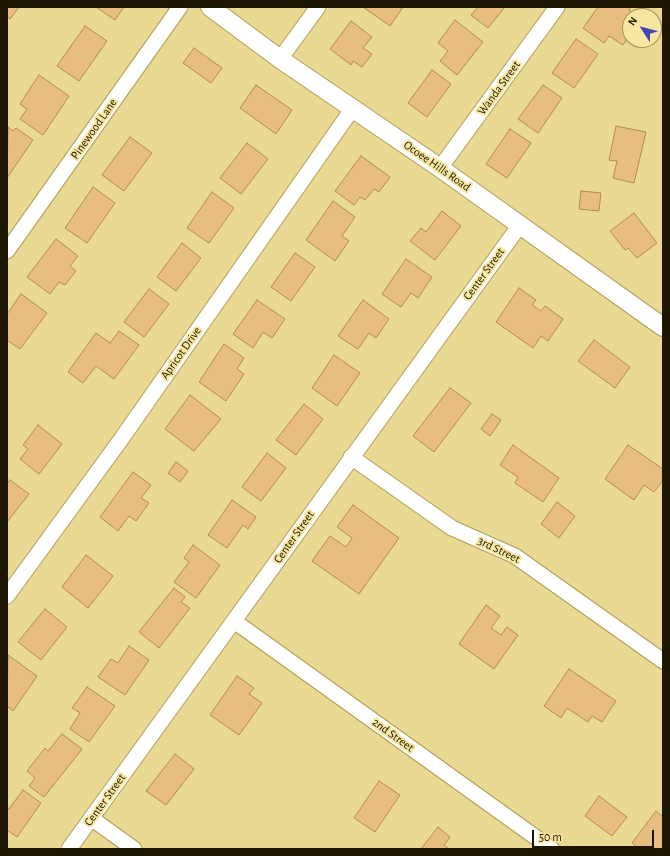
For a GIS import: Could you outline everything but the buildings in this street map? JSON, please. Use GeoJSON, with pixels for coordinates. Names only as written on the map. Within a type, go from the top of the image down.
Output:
{"type":"FeatureCollection","features":[{"type":"Feature","properties":{"kind":"street","name":"Pinewood Lane"},"geometry":{"type":"LineString","coordinates":[[7,251],[180,7]]}},
{"type":"Feature","properties":{"kind":"street","name":"Ocoee Hills Road"},"geometry":{"type":"LineString","coordinates":[[210,7],[280,59],[440,168],[663,327]]}},
{"type":"Feature","properties":{"kind":"street"},"geometry":{"type":"LineString","coordinates":[[280,59],[318,7]]}},
{"type":"Feature","properties":{"kind":"street","name":"Wanda Street"},"geometry":{"type":"LineString","coordinates":[[440,168],[557,7]]}},
{"type":"Feature","properties":{"kind":"street","name":"Apricot Drive"},"geometry":{"type":"LineString","coordinates":[[7,596],[122,438],[353,108]]}},
{"type":"Feature","properties":{"kind":"street","name":"Center Street"},"geometry":{"type":"LineString","coordinates":[[69,849],[520,225]]}},
{"type":"Feature","properties":{"kind":"street","name":"3rd Street"},"geometry":{"type":"LineString","coordinates":[[351,457],[452,528],[515,556],[663,660]]}},
{"type":"Feature","properties":{"kind":"street","name":"2nd Street"},"geometry":{"type":"LineString","coordinates":[[234,621],[552,849]]}},
{"type":"Feature","properties":{"kind":"street"},"geometry":{"type":"LineString","coordinates":[[91,818],[134,849]]}}]}
